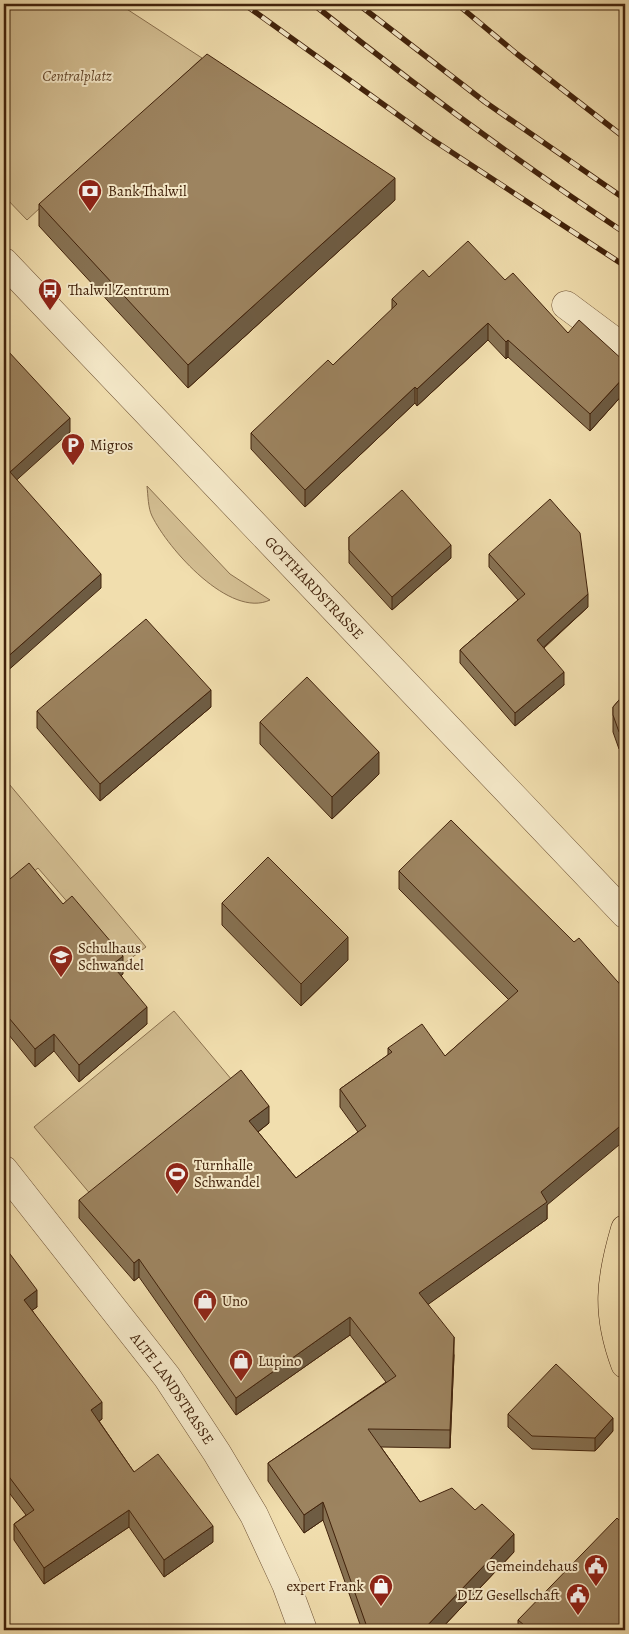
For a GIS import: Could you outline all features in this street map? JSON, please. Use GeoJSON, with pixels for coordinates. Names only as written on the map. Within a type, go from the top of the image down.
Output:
{"type":"FeatureCollection","features":[{"type":"Feature","properties":{"kind":"main road"},"geometry":{"type":"LineString","coordinates":[[625,1229],[616,1258],[612,1287],[612,1312],[616,1335],[625,1364]]}},
{"type":"Feature","properties":{"kind":"street","name":"GOTTHARDSTRASSE"},"geometry":{"type":"LineString","coordinates":[[5,266],[452,731],[625,914]]}},
{"type":"Feature","properties":{"kind":"street"},"geometry":{"type":"LineString","coordinates":[[566,305],[625,349]]}},
{"type":"Feature","properties":{"kind":"street","name":"ALTE LANDSTRASSE"},"geometry":{"type":"LineString","coordinates":[[4,1170],[167,1377],[217,1453],[254,1515],[286,1584],[303,1630]]}},
{"type":"Feature","properties":{"kind":"green space","name":"Centralplatz"},"geometry":{"type":"Polygon","coordinates":[[[4,4],[119,4],[202,58],[27,220],[4,196],[4,4]]]}},
{"type":"Feature","properties":{"kind":"green space"},"geometry":{"type":"Polygon","coordinates":[[[147,486],[230,574],[270,600],[254,603],[237,600],[202,578],[172,546],[160,530],[151,513],[147,486]]]}},
{"type":"Feature","properties":{"kind":"green space"},"geometry":{"type":"Polygon","coordinates":[[[4,778],[146,947],[122,965],[38,868],[4,897],[4,778]]]}},
{"type":"Feature","properties":{"kind":"green space"},"geometry":{"type":"Polygon","coordinates":[[[174,1011],[232,1080],[92,1196],[34,1127],[174,1011]]]}},
{"type":"Feature","properties":{"kind":"building"},"geometry":{"type":"Polygon","coordinates":[[[207,54],[395,178],[188,365],[39,204],[207,54]]]}},
{"type":"Feature","properties":{"kind":"building"},"geometry":{"type":"Polygon","coordinates":[[[468,241],[505,280],[513,273],[568,333],[579,320],[625,362],[625,376],[590,414],[508,340],[506,342],[488,323],[417,389],[415,387],[305,490],[251,433],[328,360],[333,365],[397,304],[392,299],[423,270],[429,277],[468,241]]]}},
{"type":"Feature","properties":{"kind":"building"},"geometry":{"type":"Polygon","coordinates":[[[8,351],[70,418],[10,472],[101,574],[4,660],[4,355],[8,351]]]}},
{"type":"Feature","properties":{"kind":"building"},"geometry":{"type":"Polygon","coordinates":[[[402,490],[451,545],[392,597],[349,550],[349,537],[402,490]]]}},
{"type":"Feature","properties":{"kind":"building"},"geometry":{"type":"Polygon","coordinates":[[[550,499],[580,533],[588,594],[537,640],[564,672],[515,713],[460,650],[525,594],[489,554],[550,499]]]}},
{"type":"Feature","properties":{"kind":"building"},"geometry":{"type":"Polygon","coordinates":[[[146,619],[211,690],[100,784],[37,711],[146,619]]]}},
{"type":"Feature","properties":{"kind":"building"},"geometry":{"type":"Polygon","coordinates":[[[307,677],[379,752],[332,797],[260,722],[307,677]]]}},
{"type":"Feature","properties":{"kind":"building"},"geometry":{"type":"Polygon","coordinates":[[[625,693],[625,737],[619,732],[613,715],[613,707],[625,693]]]}},
{"type":"Feature","properties":{"kind":"building"},"geometry":{"type":"Polygon","coordinates":[[[451,820],[574,942],[579,938],[625,990],[625,1122],[541,1192],[547,1202],[419,1293],[454,1337],[450,1430],[368,1429],[420,1502],[452,1488],[475,1510],[482,1504],[514,1534],[423,1630],[368,1630],[323,1502],[304,1515],[268,1463],[396,1376],[350,1317],[236,1398],[139,1259],[134,1263],[79,1200],[241,1070],[269,1106],[249,1121],[296,1178],[366,1126],[340,1089],[392,1052],[388,1048],[422,1024],[445,1056],[518,991],[399,871],[451,820]]]}},
{"type":"Feature","properties":{"kind":"building"},"geometry":{"type":"Polygon","coordinates":[[[268,857],[348,937],[301,984],[222,903],[268,857]]]}},
{"type":"Feature","properties":{"kind":"building","name":"Schulhaus Schwandel"},"geometry":{"type":"Polygon","coordinates":[[[29,863],[63,904],[72,896],[123,956],[112,965],[147,1007],[79,1065],[54,1034],[35,1049],[4,1012],[4,884],[29,863]]]}},
{"type":"Feature","properties":{"kind":"building"},"geometry":{"type":"Polygon","coordinates":[[[4,1246],[37,1290],[24,1300],[102,1402],[91,1410],[134,1472],[158,1454],[213,1526],[164,1560],[129,1510],[44,1568],[14,1524],[34,1510],[4,1470],[4,1246]]]}},
{"type":"Feature","properties":{"kind":"building"},"geometry":{"type":"Polygon","coordinates":[[[556,1364],[613,1418],[595,1438],[532,1436],[508,1414],[556,1364]]]}},
{"type":"Feature","properties":{"kind":"building","name":"Gemeindehaus"},"geometry":{"type":"Polygon","coordinates":[[[617,1518],[625,1526],[625,1630],[530,1630],[518,1620],[617,1518]]]}},
{"type":"Feature","properties":{"kind":"railway"},"geometry":{"type":"LineString","coordinates":[[244,4],[430,138],[625,266]]}},
{"type":"Feature","properties":{"kind":"railway"},"geometry":{"type":"LineString","coordinates":[[313,4],[467,122],[545,179],[625,233]]}},
{"type":"Feature","properties":{"kind":"railway"},"geometry":{"type":"LineString","coordinates":[[358,4],[485,102],[625,199]]}},
{"type":"Feature","properties":{"kind":"railway"},"geometry":{"type":"LineString","coordinates":[[457,4],[517,54],[625,138]]}},
{"type":"Feature","properties":{"kind":"place","name":"Bank Thalwil"},"geometry":{"type":"Point","coordinates":[90,212]}},
{"type":"Feature","properties":{"kind":"place","name":"Thalwil Zentrum"},"geometry":{"type":"Point","coordinates":[50,311]}},
{"type":"Feature","properties":{"kind":"place","name":"Migros"},"geometry":{"type":"Point","coordinates":[73,466]}},
{"type":"Feature","properties":{"kind":"place","name":"Schulhaus Schwandel"},"geometry":{"type":"Point","coordinates":[61,978]}},
{"type":"Feature","properties":{"kind":"place","name":"Turnhalle Schwandel"},"geometry":{"type":"Point","coordinates":[177,1195]}},
{"type":"Feature","properties":{"kind":"place","name":"Uno"},"geometry":{"type":"Point","coordinates":[205,1322]}},
{"type":"Feature","properties":{"kind":"place","name":"Lupino"},"geometry":{"type":"Point","coordinates":[241,1382]}},
{"type":"Feature","properties":{"kind":"place","name":"Gemeindehaus"},"geometry":{"type":"Point","coordinates":[596,1587]}},
{"type":"Feature","properties":{"kind":"place","name":"expert Frank"},"geometry":{"type":"Point","coordinates":[381,1607]}},
{"type":"Feature","properties":{"kind":"place","name":"DLZ Gesellschaft"},"geometry":{"type":"Point","coordinates":[578,1616]}}]}
